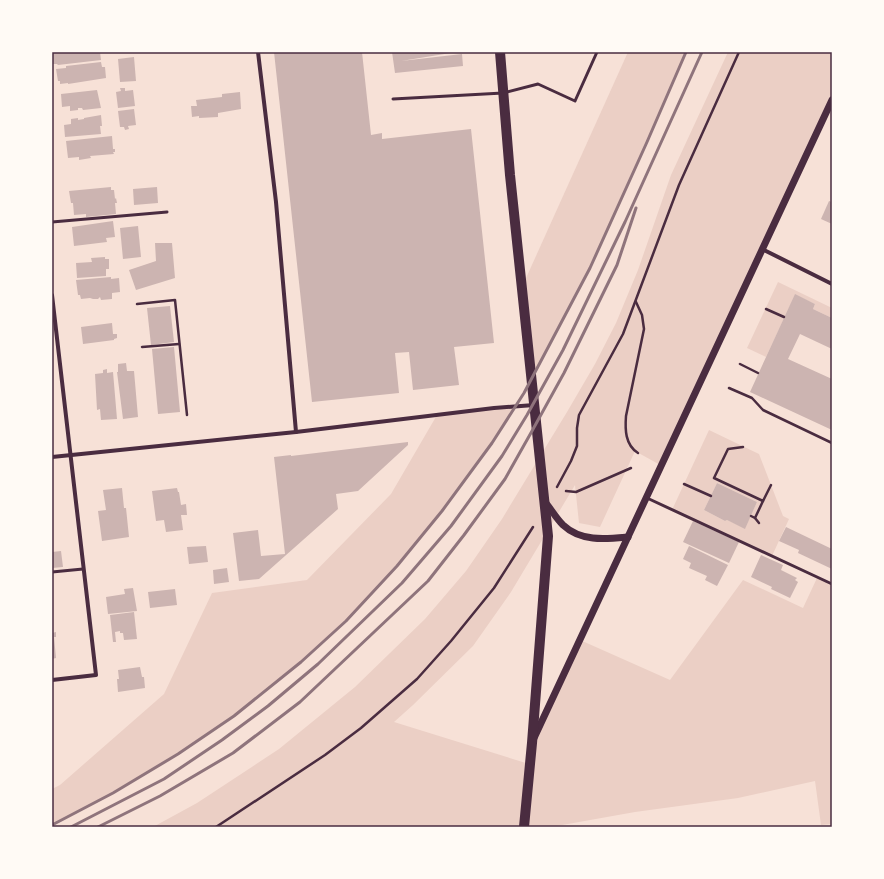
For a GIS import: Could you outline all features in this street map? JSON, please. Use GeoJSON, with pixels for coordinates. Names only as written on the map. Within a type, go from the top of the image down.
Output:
{"type":"FeatureCollection","features":[{"type":"Feature","properties":{"kind":"main road"},"geometry":{"type":"LineString","coordinates":[[500,52],[510,175],[548,536],[524,827]]}},
{"type":"Feature","properties":{"kind":"street"},"geometry":{"type":"LineString","coordinates":[[258,52],[276,202],[296,432]]}},
{"type":"Feature","properties":{"kind":"street"},"geometry":{"type":"LineString","coordinates":[[532,743],[832,100]]}},
{"type":"Feature","properties":{"kind":"street"},"geometry":{"type":"LineString","coordinates":[[762,250],[832,284]]}},
{"type":"Feature","properties":{"kind":"street"},"geometry":{"type":"LineString","coordinates":[[52,295],[96,676],[52,680]]}},
{"type":"Feature","properties":{"kind":"street"},"geometry":{"type":"LineString","coordinates":[[52,457],[296,432],[494,408],[534,405]]}},
{"type":"Feature","properties":{"kind":"street"},"geometry":{"type":"LineString","coordinates":[[544,501],[561,524],[569,530],[589,538],[603,539],[628,537]]}},
{"type":"Feature","properties":{"kind":"lane"},"geometry":{"type":"LineString","coordinates":[[393,99],[503,93],[538,84],[575,100],[597,52]]}},
{"type":"Feature","properties":{"kind":"lane"},"geometry":{"type":"LineString","coordinates":[[52,222],[167,212]]}},
{"type":"Feature","properties":{"kind":"lane"},"geometry":{"type":"LineString","coordinates":[[647,498],[832,584]]}},
{"type":"Feature","properties":{"kind":"lane"},"geometry":{"type":"LineString","coordinates":[[52,572],[83,569]]}},
{"type":"Feature","properties":{"kind":"path"},"geometry":{"type":"LineString","coordinates":[[553,493],[571,461],[577,446],[579,415],[623,334],[679,185],[739,52]]}},
{"type":"Feature","properties":{"kind":"path"},"geometry":{"type":"LineString","coordinates":[[137,304],[175,300],[187,415]]}},
{"type":"Feature","properties":{"kind":"path"},"geometry":{"type":"LineString","coordinates":[[635,301],[642,315],[644,329],[626,416],[625,431],[629,441],[638,453]]}},
{"type":"Feature","properties":{"kind":"path"},"geometry":{"type":"LineString","coordinates":[[766,309],[784,317]]}},
{"type":"Feature","properties":{"kind":"path"},"geometry":{"type":"LineString","coordinates":[[142,347],[179,344]]}},
{"type":"Feature","properties":{"kind":"path"},"geometry":{"type":"LineString","coordinates":[[740,364],[758,373]]}},
{"type":"Feature","properties":{"kind":"path"},"geometry":{"type":"LineString","coordinates":[[729,388],[752,398],[763,410],[832,442]]}},
{"type":"Feature","properties":{"kind":"path"},"geometry":{"type":"LineString","coordinates":[[743,446],[728,449],[714,478],[738,491],[763,501]]}},
{"type":"Feature","properties":{"kind":"path"},"geometry":{"type":"LineString","coordinates":[[566,490],[576,492],[631,468]]}},
{"type":"Feature","properties":{"kind":"path"},"geometry":{"type":"LineString","coordinates":[[684,484],[711,496]]}},
{"type":"Feature","properties":{"kind":"path"},"geometry":{"type":"LineString","coordinates":[[755,518],[771,485]]}},
{"type":"Feature","properties":{"kind":"path"},"geometry":{"type":"LineString","coordinates":[[751,516],[759,523]]}},
{"type":"Feature","properties":{"kind":"path"},"geometry":{"type":"LineString","coordinates":[[216,827],[331,750],[361,728],[417,679],[451,641],[494,588],[534,526]]}},
{"type":"Feature","properties":{"kind":"shaded area"},"geometry":{"type":"Polygon","coordinates":[[[628,52],[686,52],[590,268],[532,379],[522,287],[628,52]]]}},
{"type":"Feature","properties":{"kind":"shaded area"},"geometry":{"type":"Polygon","coordinates":[[[728,52],[832,52],[832,100],[662,466],[635,451],[600,527],[579,523],[575,485],[511,592],[473,646],[394,722],[529,764],[532,743],[580,640],[670,680],[743,580],[803,608],[817,578],[832,584],[832,824],[821,825],[815,781],[738,798],[635,812],[551,827],[153,827],[197,803],[279,749],[355,687],[425,619],[466,571],[502,519],[567,412],[595,364],[616,323],[638,270],[671,175],[728,52]]]}},
{"type":"Feature","properties":{"kind":"shaded area"},"geometry":{"type":"Polygon","coordinates":[[[778,282],[832,308],[832,318],[813,309],[815,304],[795,295],[766,357],[747,348],[778,282]]]}},
{"type":"Feature","properties":{"kind":"shaded area"},"geometry":{"type":"Polygon","coordinates":[[[515,407],[477,464],[415,545],[370,597],[313,652],[279,681],[207,735],[131,783],[52,825],[52,789],[60,785],[164,694],[212,593],[307,580],[391,494],[437,415],[515,407]]]}},
{"type":"Feature","properties":{"kind":"shaded area"},"geometry":{"type":"Polygon","coordinates":[[[709,430],[759,454],[783,516],[789,519],[772,556],[672,510],[709,430]],[[717,483],[704,510],[725,521],[727,520],[745,528],[757,502],[717,483]]]}},
{"type":"Feature","properties":{"kind":"building"},"geometry":{"type":"Polygon","coordinates":[[[52,52],[100,52],[101,60],[58,65],[53,64],[52,52]]]}},
{"type":"Feature","properties":{"kind":"building"},"geometry":{"type":"Polygon","coordinates":[[[274,52],[362,52],[371,135],[382,133],[382,139],[471,129],[494,343],[454,347],[459,385],[413,390],[409,352],[395,353],[399,393],[312,402],[274,52]]]}},
{"type":"Feature","properties":{"kind":"building"},"geometry":{"type":"Polygon","coordinates":[[[392,52],[457,52],[401,61],[462,54],[463,66],[395,73],[392,52]]]}},
{"type":"Feature","properties":{"kind":"building"},"geometry":{"type":"Polygon","coordinates":[[[134,57],[136,81],[120,82],[118,59],[134,57]]]}},
{"type":"Feature","properties":{"kind":"building"},"geometry":{"type":"Polygon","coordinates":[[[101,62],[102,67],[105,67],[106,78],[68,84],[60,84],[60,81],[58,81],[56,69],[66,68],[66,66],[101,62]]]}},
{"type":"Feature","properties":{"kind":"building"},"geometry":{"type":"Polygon","coordinates":[[[120,88],[125,88],[125,91],[133,90],[135,106],[118,108],[116,92],[121,91],[120,88]]]}},
{"type":"Feature","properties":{"kind":"building"},"geometry":{"type":"Polygon","coordinates":[[[97,90],[101,108],[83,110],[82,108],[78,108],[78,110],[70,111],[70,106],[62,107],[61,94],[97,90]]]}},
{"type":"Feature","properties":{"kind":"building"},"geometry":{"type":"Polygon","coordinates":[[[240,92],[241,109],[218,113],[218,117],[192,117],[191,106],[197,106],[196,100],[222,97],[222,94],[240,92]]]}},
{"type":"Feature","properties":{"kind":"building"},"geometry":{"type":"Polygon","coordinates":[[[134,109],[136,125],[128,126],[129,129],[125,130],[124,127],[120,127],[118,111],[134,109]]]}},
{"type":"Feature","properties":{"kind":"building"},"geometry":{"type":"Polygon","coordinates":[[[101,115],[101,134],[65,137],[64,125],[71,124],[71,119],[78,118],[78,120],[101,115]]]}},
{"type":"Feature","properties":{"kind":"building"},"geometry":{"type":"Polygon","coordinates":[[[112,136],[113,149],[115,149],[115,152],[113,152],[114,154],[90,156],[91,158],[79,160],[79,157],[68,158],[66,141],[112,136]]]}},
{"type":"Feature","properties":{"kind":"building"},"geometry":{"type":"Polygon","coordinates":[[[111,187],[111,190],[114,190],[117,203],[115,203],[116,214],[86,217],[86,214],[74,215],[73,203],[71,203],[69,191],[111,187]]]}},
{"type":"Feature","properties":{"kind":"building"},"geometry":{"type":"Polygon","coordinates":[[[157,187],[158,203],[134,205],[133,189],[157,187]]]}},
{"type":"Feature","properties":{"kind":"building"},"geometry":{"type":"Polygon","coordinates":[[[829,201],[832,202],[832,224],[821,219],[829,201]]]}},
{"type":"Feature","properties":{"kind":"building"},"geometry":{"type":"Polygon","coordinates":[[[113,221],[115,237],[106,238],[107,242],[74,246],[72,227],[113,221]]]}},
{"type":"Feature","properties":{"kind":"building"},"geometry":{"type":"Polygon","coordinates":[[[138,226],[141,257],[123,259],[120,228],[138,226]]]}},
{"type":"Feature","properties":{"kind":"building"},"geometry":{"type":"Polygon","coordinates":[[[155,243],[172,243],[175,278],[136,290],[129,270],[156,261],[155,243]]]}},
{"type":"Feature","properties":{"kind":"building"},"geometry":{"type":"Polygon","coordinates":[[[105,257],[105,259],[109,259],[109,269],[106,269],[106,276],[77,278],[76,263],[92,262],[91,258],[105,257]]]}},
{"type":"Feature","properties":{"kind":"building"},"geometry":{"type":"Polygon","coordinates":[[[111,277],[111,279],[119,278],[120,292],[112,293],[112,299],[101,300],[100,297],[98,299],[81,299],[80,295],[78,295],[76,280],[111,277]]]}},
{"type":"Feature","properties":{"kind":"building"},"geometry":{"type":"Polygon","coordinates":[[[795,294],[815,304],[813,309],[832,318],[832,349],[800,334],[788,359],[832,379],[832,430],[750,392],[795,294]]]}},
{"type":"Feature","properties":{"kind":"building"},"geometry":{"type":"Polygon","coordinates":[[[170,306],[174,342],[151,345],[147,308],[170,306]]]}},
{"type":"Feature","properties":{"kind":"building"},"geometry":{"type":"Polygon","coordinates":[[[112,323],[113,334],[117,334],[117,338],[114,340],[83,344],[81,327],[112,323]]]}},
{"type":"Feature","properties":{"kind":"building"},"geometry":{"type":"Polygon","coordinates":[[[174,347],[180,412],[158,414],[152,349],[174,347]]]}},
{"type":"Feature","properties":{"kind":"building"},"geometry":{"type":"Polygon","coordinates":[[[126,363],[127,371],[134,371],[138,417],[123,419],[117,372],[118,364],[126,363]]]}},
{"type":"Feature","properties":{"kind":"building"},"geometry":{"type":"Polygon","coordinates":[[[107,369],[107,373],[113,372],[117,419],[101,420],[100,409],[97,410],[95,374],[103,373],[103,370],[107,369]]]}},
{"type":"Feature","properties":{"kind":"building"},"geometry":{"type":"Polygon","coordinates":[[[408,442],[408,445],[358,491],[336,494],[338,509],[259,579],[239,581],[233,533],[258,530],[261,556],[285,554],[274,457],[408,442]]]}},
{"type":"Feature","properties":{"kind":"building"},"geometry":{"type":"Polygon","coordinates":[[[717,483],[757,502],[745,529],[704,510],[717,483]]]}},
{"type":"Feature","properties":{"kind":"building"},"geometry":{"type":"Polygon","coordinates":[[[122,488],[129,537],[102,541],[98,511],[106,510],[103,490],[122,488]]]}},
{"type":"Feature","properties":{"kind":"building"},"geometry":{"type":"Polygon","coordinates":[[[177,488],[181,505],[186,504],[187,515],[181,515],[183,530],[166,532],[164,520],[156,521],[152,491],[177,488]]]}},
{"type":"Feature","properties":{"kind":"building"},"geometry":{"type":"Polygon","coordinates":[[[693,521],[739,542],[729,563],[683,542],[693,521]]]}},
{"type":"Feature","properties":{"kind":"building"},"geometry":{"type":"Polygon","coordinates":[[[786,527],[832,549],[832,569],[798,553],[799,550],[779,541],[786,527]]]}},
{"type":"Feature","properties":{"kind":"building"},"geometry":{"type":"Polygon","coordinates":[[[206,546],[208,562],[189,564],[187,547],[206,546]]]}},
{"type":"Feature","properties":{"kind":"building"},"geometry":{"type":"Polygon","coordinates":[[[689,546],[728,565],[717,586],[705,580],[707,576],[689,568],[691,563],[683,559],[689,546]]]}},
{"type":"Feature","properties":{"kind":"building"},"geometry":{"type":"Polygon","coordinates":[[[61,551],[63,567],[52,568],[52,552],[61,551]]]}},
{"type":"Feature","properties":{"kind":"building"},"geometry":{"type":"Polygon","coordinates":[[[761,555],[783,565],[781,570],[797,578],[795,580],[798,582],[790,598],[751,577],[761,555]]]}},
{"type":"Feature","properties":{"kind":"building"},"geometry":{"type":"Polygon","coordinates":[[[227,568],[229,582],[214,584],[213,570],[227,568]]]}},
{"type":"Feature","properties":{"kind":"building"},"geometry":{"type":"Polygon","coordinates":[[[133,588],[137,611],[108,614],[106,597],[125,594],[124,589],[133,588]]]}},
{"type":"Feature","properties":{"kind":"building"},"geometry":{"type":"Polygon","coordinates":[[[175,589],[177,605],[150,608],[148,592],[175,589]]]}},
{"type":"Feature","properties":{"kind":"building"},"geometry":{"type":"Polygon","coordinates":[[[134,612],[137,639],[124,640],[123,633],[120,633],[120,631],[115,632],[116,642],[113,642],[110,615],[134,612]]]}},
{"type":"Feature","properties":{"kind":"building"},"geometry":{"type":"Polygon","coordinates":[[[56,632],[56,637],[54,637],[56,658],[52,659],[52,633],[56,632]]]}},
{"type":"Feature","properties":{"kind":"building"},"geometry":{"type":"Polygon","coordinates":[[[140,667],[142,677],[144,677],[145,688],[118,692],[118,670],[140,667]]]}},
{"type":"Feature","properties":{"kind":"railway"},"geometry":{"type":"LineString","coordinates":[[52,825],[113,793],[178,754],[234,716],[301,662],[346,621],[397,566],[442,511],[492,443],[524,393],[590,268],[686,52]]}},
{"type":"Feature","properties":{"kind":"railway"},"geometry":{"type":"LineString","coordinates":[[71,827],[164,779],[222,740],[268,706],[318,664],[402,583],[451,526],[502,456],[527,415],[563,350],[625,222],[702,52]]}},
{"type":"Feature","properties":{"kind":"railway"},"geometry":{"type":"LineString","coordinates":[[98,827],[160,796],[233,753],[300,702],[428,581],[505,479],[532,431],[564,373],[617,265],[636,208]]}}]}
